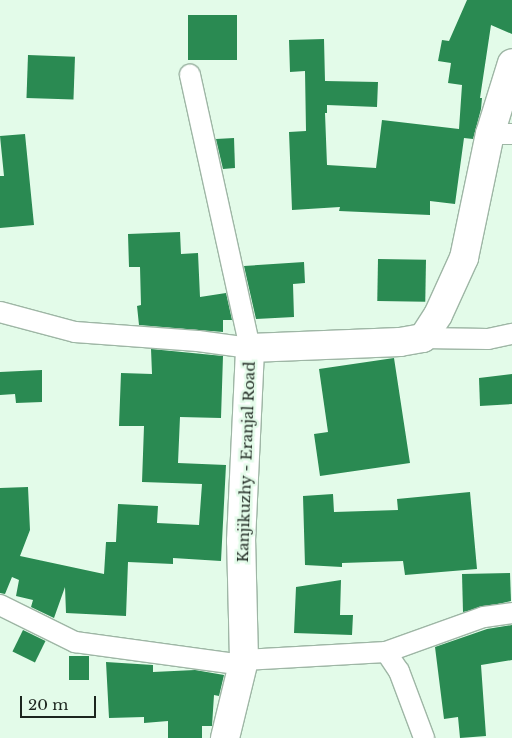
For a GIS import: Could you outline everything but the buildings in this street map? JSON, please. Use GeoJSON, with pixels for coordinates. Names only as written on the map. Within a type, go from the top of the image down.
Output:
{"type":"FeatureCollection","features":[{"type":"Feature","properties":{"kind":"main road"},"geometry":{"type":"LineString","coordinates":[[423,338],[438,315],[464,258],[501,134],[512,63]]}},
{"type":"Feature","properties":{"kind":"main road","name":"Kanjikuzhy - Eranjal Road"},"geometry":{"type":"LineString","coordinates":[[225,738],[243,662],[241,541],[250,348],[400,342],[423,338]]}},
{"type":"Feature","properties":{"kind":"street"},"geometry":{"type":"LineString","coordinates":[[0,312],[75,332],[188,340],[250,348],[190,74]]}},
{"type":"Feature","properties":{"kind":"street"},"geometry":{"type":"LineString","coordinates":[[423,338],[488,339],[512,334]]}},
{"type":"Feature","properties":{"kind":"street"},"geometry":{"type":"LineString","coordinates":[[0,605],[75,642],[243,662],[386,652],[484,617],[512,613]]}},
{"type":"Feature","properties":{"kind":"street"},"geometry":{"type":"LineString","coordinates":[[386,652],[399,671],[424,738]]}}]}
